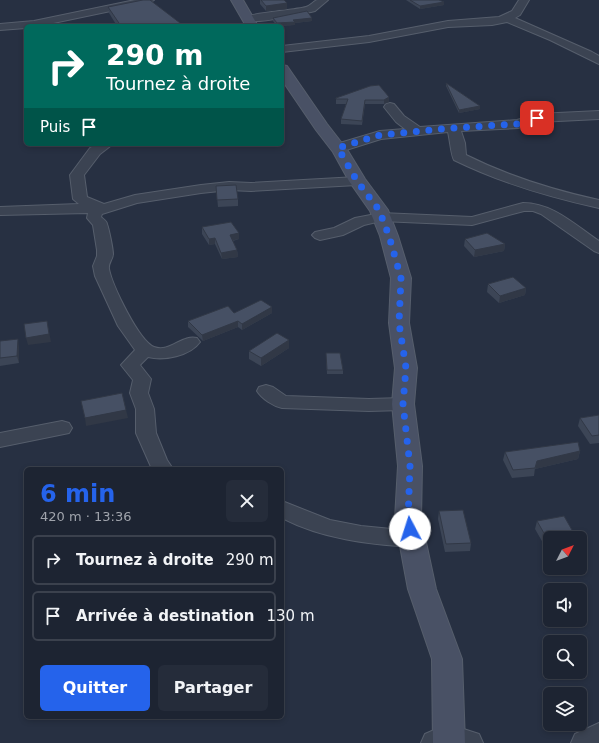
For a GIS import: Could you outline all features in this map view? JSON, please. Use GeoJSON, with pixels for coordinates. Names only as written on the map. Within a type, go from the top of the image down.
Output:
{"type":"FeatureCollection","features":[{"type":"Feature","properties":{"kind":"main road"},"geometry":{"type":"LineString","coordinates":[[237,0],[250,22]]}},
{"type":"Feature","properties":{"kind":"main road"},"geometry":{"type":"LineString","coordinates":[[284,72],[321,127],[338,148],[357,181],[379,210],[389,236],[401,278],[399,323],[406,368],[403,404],[410,466],[408,520],[422,589],[447,659],[450,741]]}},
{"type":"Feature","properties":{"kind":"street"},"geometry":{"type":"LineString","coordinates":[[34,24],[149,0]]}},
{"type":"Feature","properties":{"kind":"street"},"geometry":{"type":"LineString","coordinates":[[250,22],[266,17],[311,9],[323,0]]}},
{"type":"Feature","properties":{"kind":"street"},"geometry":{"type":"LineString","coordinates":[[284,49],[317,46],[411,32],[449,23],[488,21],[507,18],[516,13],[524,0]]}},
{"type":"Feature","properties":{"kind":"street"},"geometry":{"type":"LineString","coordinates":[[507,18],[559,42],[573,46],[599,61]]}},
{"type":"Feature","properties":{"kind":"street"},"geometry":{"type":"LineString","coordinates":[[0,28],[24,25]]}},
{"type":"Feature","properties":{"kind":"street"},"geometry":{"type":"LineString","coordinates":[[390,107],[400,119],[417,132]]}},
{"type":"Feature","properties":{"kind":"street"},"geometry":{"type":"LineString","coordinates":[[338,148],[380,135],[518,124],[537,118],[599,115]]}},
{"type":"Feature","properties":{"kind":"street"},"geometry":{"type":"LineString","coordinates":[[453,128],[458,143],[459,157],[480,168],[552,194],[599,204]]}},
{"type":"Feature","properties":{"kind":"street"},"geometry":{"type":"LineString","coordinates":[[103,146],[95,151],[77,175],[80,199],[103,209]]}},
{"type":"Feature","properties":{"kind":"street"},"geometry":{"type":"LineString","coordinates":[[192,342],[182,348],[165,354],[145,350],[134,340],[127,325],[119,314],[101,267],[105,256],[100,233],[100,224],[94,218],[95,212],[135,199],[201,189],[229,186],[251,187],[318,182],[357,181]]}},
{"type":"Feature","properties":{"kind":"street"},"geometry":{"type":"LineString","coordinates":[[320,235],[338,232],[360,221],[381,217],[472,221],[523,206],[534,207],[546,212],[599,248]]}},
{"type":"Feature","properties":{"kind":"street"},"geometry":{"type":"LineString","coordinates":[[0,211],[28,208],[103,209]]}},
{"type":"Feature","properties":{"kind":"street"},"geometry":{"type":"LineString","coordinates":[[145,350],[130,365],[142,379],[139,393],[145,409],[146,433],[158,463],[162,467]]}},
{"type":"Feature","properties":{"kind":"street"},"geometry":{"type":"LineString","coordinates":[[266,391],[282,402],[369,405],[403,404]]}},
{"type":"Feature","properties":{"kind":"street"},"geometry":{"type":"LineString","coordinates":[[0,440],[62,428]]}},
{"type":"Feature","properties":{"kind":"street"},"geometry":{"type":"LineString","coordinates":[[284,510],[299,518],[336,531],[412,539]]}},
{"type":"Feature","properties":{"kind":"street"},"geometry":{"type":"LineString","coordinates":[[584,743],[599,735]]}},
{"type":"Feature","properties":{"kind":"building"},"geometry":{"type":"Polygon","coordinates":[[[150,0],[181,24],[120,24],[108,7],[150,0]]]}},
{"type":"Feature","properties":{"kind":"building"},"geometry":{"type":"Polygon","coordinates":[[[261,0],[284,0],[287,3],[266,6],[261,0]]]}},
{"type":"Feature","properties":{"kind":"building"},"geometry":{"type":"Polygon","coordinates":[[[410,0],[439,0],[444,2],[420,6],[410,0]]]}},
{"type":"Feature","properties":{"kind":"building"},"geometry":{"type":"Polygon","coordinates":[[[307,11],[312,18],[293,20],[295,22],[277,23],[273,18],[307,11]]]}},
{"type":"Feature","properties":{"kind":"building"},"geometry":{"type":"Polygon","coordinates":[[[446,83],[480,106],[459,110],[446,83]]]}},
{"type":"Feature","properties":{"kind":"building"},"geometry":{"type":"Polygon","coordinates":[[[379,85],[389,97],[384,100],[365,100],[362,121],[341,119],[348,99],[336,98],[370,86],[379,85]]]}},
{"type":"Feature","properties":{"kind":"building"},"geometry":{"type":"Polygon","coordinates":[[[236,185],[238,199],[217,200],[216,186],[236,185]]]}},
{"type":"Feature","properties":{"kind":"building"},"geometry":{"type":"Polygon","coordinates":[[[231,222],[239,233],[230,235],[237,250],[221,253],[215,238],[209,239],[202,227],[231,222]]]}},
{"type":"Feature","properties":{"kind":"building"},"geometry":{"type":"Polygon","coordinates":[[[487,233],[505,244],[475,250],[465,239],[487,233]]]}},
{"type":"Feature","properties":{"kind":"building"},"geometry":{"type":"Polygon","coordinates":[[[513,277],[526,288],[500,296],[488,284],[513,277]]]}},
{"type":"Feature","properties":{"kind":"building"},"geometry":{"type":"Polygon","coordinates":[[[261,300],[272,307],[242,324],[238,321],[202,335],[188,321],[228,306],[234,313],[261,300]]]}},
{"type":"Feature","properties":{"kind":"building"},"geometry":{"type":"Polygon","coordinates":[[[47,321],[49,334],[26,338],[24,324],[47,321]]]}},
{"type":"Feature","properties":{"kind":"building"},"geometry":{"type":"Polygon","coordinates":[[[277,333],[289,340],[261,358],[249,351],[277,333]]]}},
{"type":"Feature","properties":{"kind":"building"},"geometry":{"type":"Polygon","coordinates":[[[18,339],[17,356],[0,358],[0,341],[18,339]]]}},
{"type":"Feature","properties":{"kind":"building"},"geometry":{"type":"Polygon","coordinates":[[[326,353],[340,353],[343,370],[327,370],[326,353]]]}},
{"type":"Feature","properties":{"kind":"building"},"geometry":{"type":"Polygon","coordinates":[[[122,393],[126,410],[85,418],[81,401],[122,393]]]}},
{"type":"Feature","properties":{"kind":"building"},"geometry":{"type":"Polygon","coordinates":[[[599,415],[599,435],[592,436],[580,418],[599,415]]]}},
{"type":"Feature","properties":{"kind":"building"},"geometry":{"type":"Polygon","coordinates":[[[578,442],[580,451],[537,461],[535,468],[513,470],[505,452],[578,442]]]}},
{"type":"Feature","properties":{"kind":"building"},"geometry":{"type":"Polygon","coordinates":[[[463,510],[471,543],[446,544],[439,511],[463,510]]]}},
{"type":"Feature","properties":{"kind":"building"},"geometry":{"type":"Polygon","coordinates":[[[564,516],[573,531],[543,532],[537,521],[564,516]]]}},
{"type":"Feature","properties":{"kind":"route"},"geometry":{"type":"LineString","coordinates":[[410,529],[408,520],[410,466],[403,404],[406,368],[399,323],[401,278],[389,236],[379,210],[357,181],[338,148],[380,135],[518,124],[537,118]]}}]}
